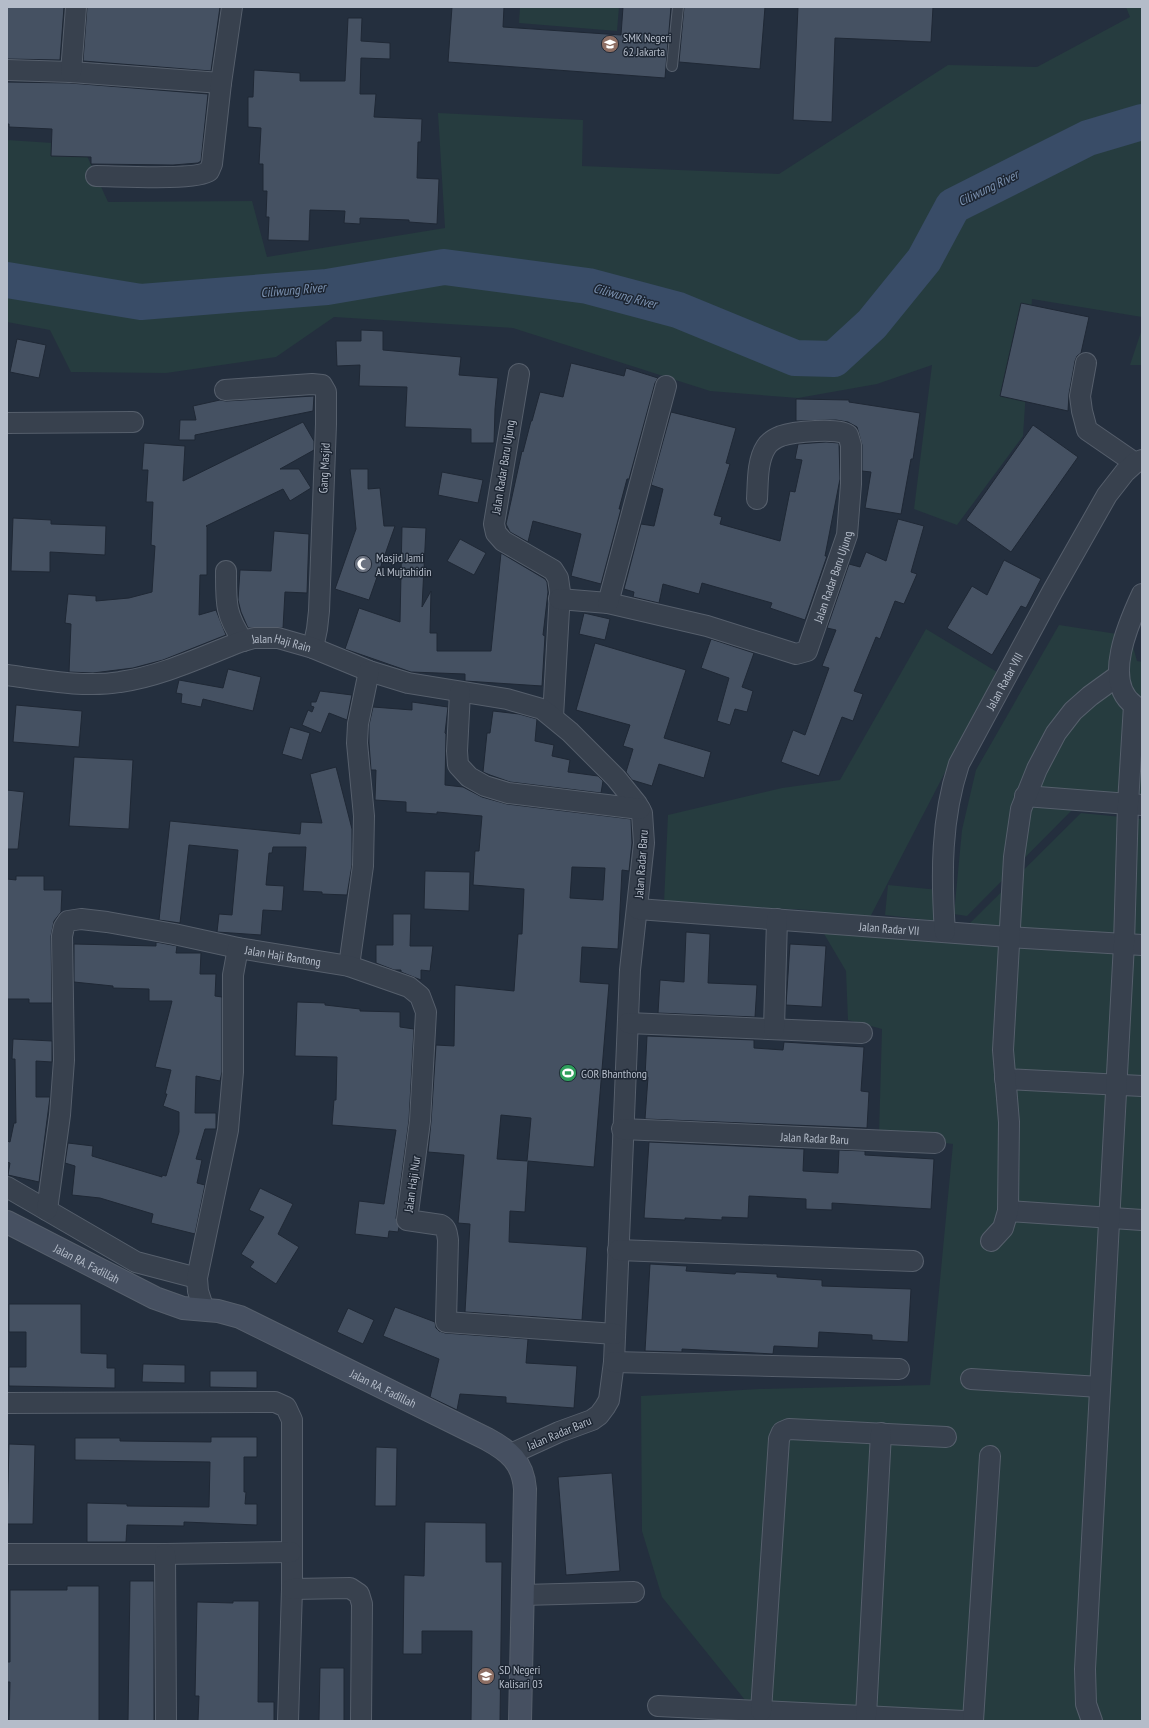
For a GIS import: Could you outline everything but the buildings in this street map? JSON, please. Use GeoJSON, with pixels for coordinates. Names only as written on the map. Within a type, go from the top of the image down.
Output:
{"type":"FeatureCollection","features":[{"type":"Feature","properties":{"kind":"main road","name":"Jalan RA. Fadillah"},"geometry":{"type":"LineString","coordinates":[[7,1222],[155,1298],[183,1308],[226,1312],[240,1317],[506,1449],[521,1470],[525,1489],[520,1721]]}},
{"type":"Feature","properties":{"kind":"street"},"geometry":{"type":"LineString","coordinates":[[71,72],[76,7]]}},
{"type":"Feature","properties":{"kind":"street"},"geometry":{"type":"LineString","coordinates":[[96,176],[162,177],[199,175],[206,173],[212,164],[221,83],[232,7]]}},
{"type":"Feature","properties":{"kind":"street"},"geometry":{"type":"LineString","coordinates":[[7,70],[71,72],[221,83]]}},
{"type":"Feature","properties":{"kind":"street"},"geometry":{"type":"LineString","coordinates":[[1086,363],[1080,396],[1087,430],[1138,461]]}},
{"type":"Feature","properties":{"kind":"street","name":"Jalan Radar Baru Ujung"},"geometry":{"type":"LineString","coordinates":[[519,374],[494,524],[496,533],[503,541],[553,570],[556,574],[559,584],[559,599],[553,716]]}},
{"type":"Feature","properties":{"kind":"street","name":"Gang Masjid"},"geometry":{"type":"LineString","coordinates":[[225,390],[312,384],[322,385],[326,392],[319,611],[313,648]]}},
{"type":"Feature","properties":{"kind":"street"},"geometry":{"type":"LineString","coordinates":[[608,603],[666,386]]}},
{"type":"Feature","properties":{"kind":"street"},"geometry":{"type":"LineString","coordinates":[[7,423],[133,422]]}},
{"type":"Feature","properties":{"kind":"street","name":"Jalan Radar Baru Ujung"},"geometry":{"type":"LineString","coordinates":[[559,599],[608,603],[707,626],[796,654],[804,653],[807,651],[847,535],[852,478],[851,446],[848,435],[842,432],[828,431],[788,434],[774,440],[767,445],[762,456],[757,498]]}},
{"type":"Feature","properties":{"kind":"street","name":"Jalan Radar VIII"},"geometry":{"type":"LineString","coordinates":[[945,932],[942,890],[944,828],[951,786],[959,764],[992,700],[1091,521],[1116,483],[1138,461]]}},
{"type":"Feature","properties":{"kind":"street"},"geometry":{"type":"LineString","coordinates":[[226,571],[226,604],[232,625],[243,641]]}},
{"type":"Feature","properties":{"kind":"street"},"geometry":{"type":"LineString","coordinates":[[1092,1721],[1086,1704],[1085,1669],[1117,1084],[1133,945],[1138,706],[1128,701],[1124,694],[1119,675],[1119,659],[1142,594]]}},
{"type":"Feature","properties":{"kind":"street","name":"Jalan Haji Rain"},"geometry":{"type":"LineString","coordinates":[[7,675],[98,684],[135,680],[167,670],[243,641],[254,638],[278,638],[313,648],[368,671],[408,683],[523,702],[542,709],[553,716]]}},
{"type":"Feature","properties":{"kind":"street"},"geometry":{"type":"LineString","coordinates":[[349,966],[363,866],[364,816],[357,743],[358,724],[368,671]]}},
{"type":"Feature","properties":{"kind":"street"},"geometry":{"type":"LineString","coordinates":[[991,1241],[1003,1228],[1008,1211],[1009,1122],[1003,1050],[1016,834],[1025,796],[1046,750],[1056,733],[1073,711],[1090,696],[1119,675]]}},
{"type":"Feature","properties":{"kind":"street"},"geometry":{"type":"LineString","coordinates":[[460,692],[458,765],[469,777],[485,786],[508,793],[640,809]]}},
{"type":"Feature","properties":{"kind":"street","name":"Jalan Radar Baru"},"geometry":{"type":"LineString","coordinates":[[510,1454],[559,1432],[592,1420],[599,1415],[606,1407],[609,1400],[614,1362],[622,1128],[630,970],[638,909],[644,828],[642,813],[630,793],[553,716]]}},
{"type":"Feature","properties":{"kind":"street"},"geometry":{"type":"LineString","coordinates":[[1025,796],[1135,804]]}},
{"type":"Feature","properties":{"kind":"street","name":"Jalan Radar VII"},"geometry":{"type":"LineString","coordinates":[[638,909],[1133,945]]}},
{"type":"Feature","properties":{"kind":"street"},"geometry":{"type":"LineString","coordinates":[[47,1210],[60,1115],[64,1060],[62,936],[66,924],[71,920],[80,919],[107,922],[174,934],[238,948]]}},
{"type":"Feature","properties":{"kind":"street"},"geometry":{"type":"LineString","coordinates":[[774,1029],[776,920]]}},
{"type":"Feature","properties":{"kind":"street","name":"Jalan Haji Bantong"},"geometry":{"type":"LineString","coordinates":[[204,1310],[198,1291],[197,1278],[228,1130],[232,1072],[233,975],[238,948],[349,966]]}},
{"type":"Feature","properties":{"kind":"street","name":"Jalan Haji Nur"},"geometry":{"type":"LineString","coordinates":[[349,966],[409,987],[420,996],[426,1012],[420,1121],[407,1220],[440,1225],[447,1231],[446,1322],[615,1334]]}},
{"type":"Feature","properties":{"kind":"street"},"geometry":{"type":"LineString","coordinates":[[628,1023],[862,1033]]}},
{"type":"Feature","properties":{"kind":"street"},"geometry":{"type":"LineString","coordinates":[[1005,1078],[1142,1086]]}},
{"type":"Feature","properties":{"kind":"street","name":"Jalan Radar Baru"},"geometry":{"type":"LineString","coordinates":[[622,1128],[935,1144]]}},
{"type":"Feature","properties":{"kind":"street"},"geometry":{"type":"LineString","coordinates":[[7,1187],[136,1262],[197,1278]]}},
{"type":"Feature","properties":{"kind":"street"},"geometry":{"type":"LineString","coordinates":[[1008,1211],[1142,1220]]}},
{"type":"Feature","properties":{"kind":"street"},"geometry":{"type":"LineString","coordinates":[[618,1250],[913,1261]]}},
{"type":"Feature","properties":{"kind":"street"},"geometry":{"type":"LineString","coordinates":[[614,1362],[899,1369]]}},
{"type":"Feature","properties":{"kind":"street"},"geometry":{"type":"LineString","coordinates":[[972,1379],[1100,1387]]}},
{"type":"Feature","properties":{"kind":"street"},"geometry":{"type":"LineString","coordinates":[[7,1403],[275,1402],[283,1405],[289,1410],[292,1420],[292,1589],[288,1721]]}},
{"type":"Feature","properties":{"kind":"street"},"geometry":{"type":"LineString","coordinates":[[761,1711],[779,1439],[781,1434],[789,1430],[946,1437]]}},
{"type":"Feature","properties":{"kind":"street"},"geometry":{"type":"LineString","coordinates":[[866,1716],[881,1433]]}},
{"type":"Feature","properties":{"kind":"street"},"geometry":{"type":"LineString","coordinates":[[973,1721],[990,1456]]}},
{"type":"Feature","properties":{"kind":"street"},"geometry":{"type":"LineString","coordinates":[[7,1554],[292,1552]]}},
{"type":"Feature","properties":{"kind":"street"},"geometry":{"type":"LineString","coordinates":[[165,1554],[166,1721]]}},
{"type":"Feature","properties":{"kind":"street"},"geometry":{"type":"LineString","coordinates":[[292,1589],[350,1588],[359,1594],[362,1604],[361,1721]]}},
{"type":"Feature","properties":{"kind":"street"},"geometry":{"type":"LineString","coordinates":[[523,1595],[634,1592]]}},
{"type":"Feature","properties":{"kind":"street"},"geometry":{"type":"LineString","coordinates":[[658,1706],[964,1721]]}},
{"type":"Feature","properties":{"kind":"lane"},"geometry":{"type":"LineString","coordinates":[[672,66],[678,7]]}},
{"type":"Feature","properties":{"kind":"green space"},"geometry":{"type":"Polygon","coordinates":[[[520,7],[619,7],[617,31],[519,23],[520,7]]]}},
{"type":"Feature","properties":{"kind":"green space"},"geometry":{"type":"Polygon","coordinates":[[[1126,7],[1142,7],[1142,317],[1032,299],[1023,436],[957,525],[914,509],[932,365],[877,384],[798,398],[710,391],[513,328],[334,317],[276,357],[166,373],[71,372],[50,330],[7,322],[7,140],[82,145],[108,202],[252,201],[267,257],[445,228],[438,113],[583,120],[582,166],[779,174],[948,65],[1037,67],[1130,17],[1126,7]]]}},
{"type":"Feature","properties":{"kind":"green space"},"geometry":{"type":"Polygon","coordinates":[[[1142,329],[1142,365],[1130,365],[1142,329]]]}},
{"type":"Feature","properties":{"kind":"green space"},"geometry":{"type":"Polygon","coordinates":[[[1059,625],[1130,636],[1137,661],[1142,662],[1142,809],[1079,803],[967,916],[954,914],[962,830],[976,770],[1059,625]]]}},
{"type":"Feature","properties":{"kind":"green space"},"geometry":{"type":"Polygon","coordinates":[[[926,629],[997,672],[868,921],[965,928],[1081,813],[1142,819],[1142,1721],[778,1721],[745,1700],[662,1597],[642,1531],[641,1396],[759,1389],[930,1385],[953,1144],[879,1135],[882,1029],[848,1020],[846,971],[810,910],[664,903],[668,815],[782,788],[840,780],[926,629]]]}},
{"type":"Feature","properties":{"kind":"green space"},"geometry":{"type":"Polygon","coordinates":[[[888,885],[939,890],[936,921],[885,915],[888,885]]]}},
{"type":"Feature","properties":{"kind":"waterway","name":"Ciliwung River"},"geometry":{"type":"LineString","coordinates":[[7,280],[141,302],[327,287],[444,267],[588,286],[678,310],[795,358],[834,359],[872,324],[924,260],[953,206],[1088,138],[1142,122]]}},
{"type":"Feature","properties":{"kind":"place","name":"SMK Negeri 62 Jakarta"},"geometry":{"type":"Point","coordinates":[610,44]}},
{"type":"Feature","properties":{"kind":"place","name":"Masjid Jami Al Mujtahidin"},"geometry":{"type":"Point","coordinates":[363,564]}},
{"type":"Feature","properties":{"kind":"place","name":"GOR Bhanthong"},"geometry":{"type":"Point","coordinates":[568,1073]}},
{"type":"Feature","properties":{"kind":"place","name":"SD Negeri Kalisari 03"},"geometry":{"type":"Point","coordinates":[486,1676]}}]}
